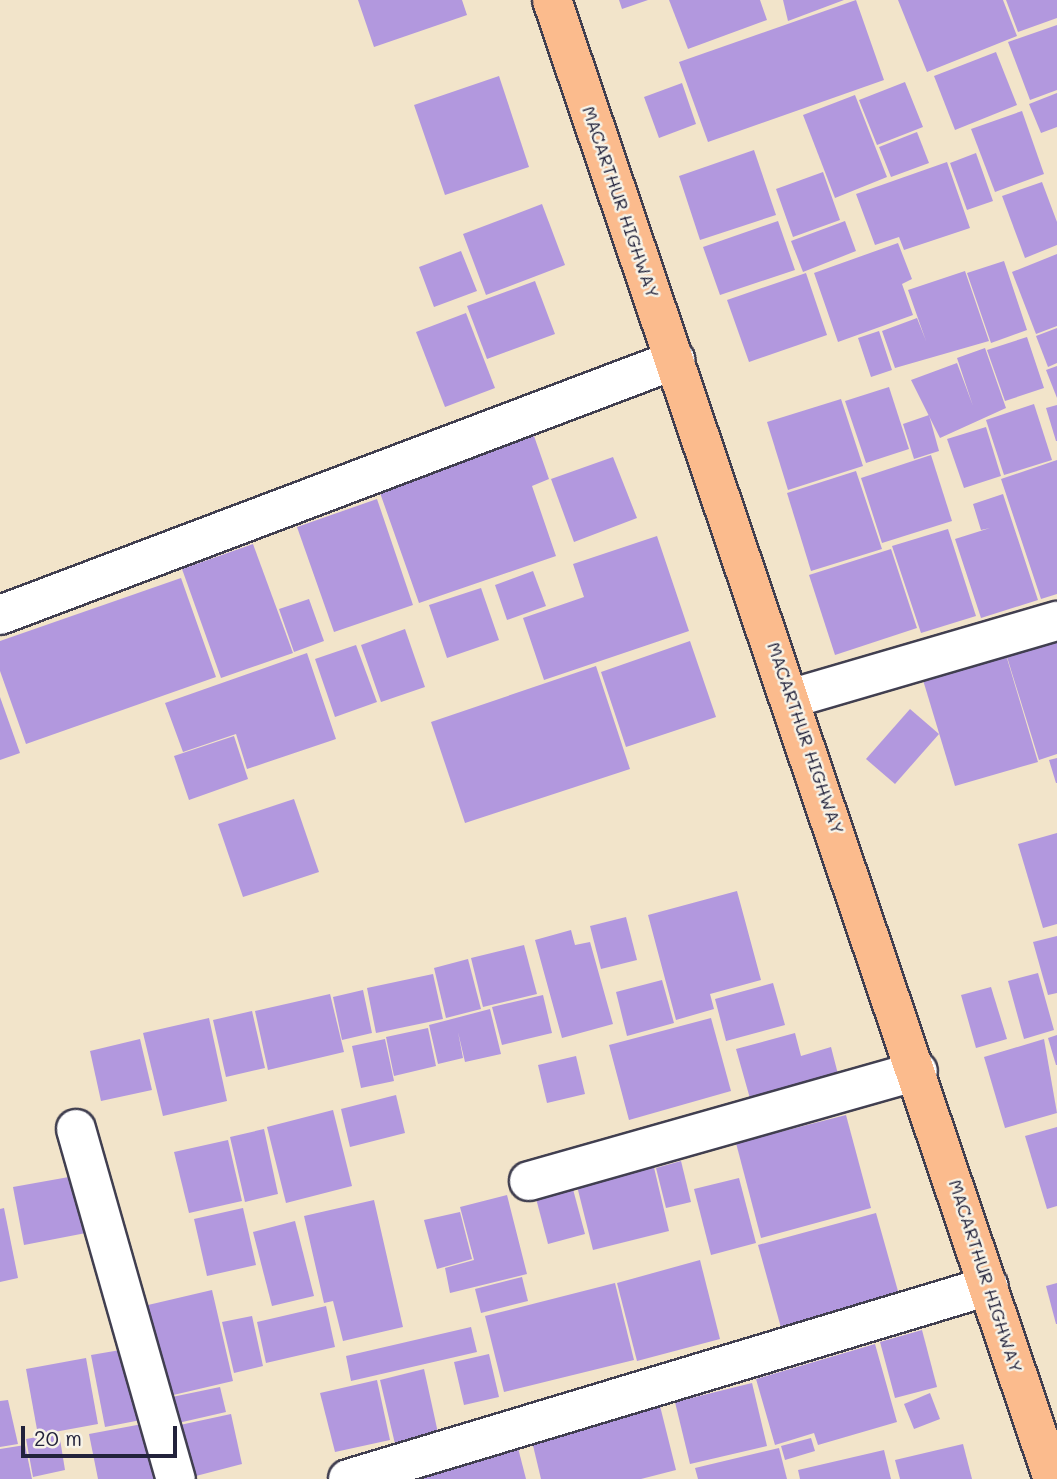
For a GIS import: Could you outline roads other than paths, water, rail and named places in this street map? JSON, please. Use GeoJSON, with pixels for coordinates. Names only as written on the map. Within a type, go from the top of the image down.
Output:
{"type":"FeatureCollection","features":[{"type":"Feature","properties":{"kind":"highway","name":"MACARTHUR HIGHWAY"},"geometry":{"type":"LineString","coordinates":[[552,0],[793,698],[1053,1479]]}},
{"type":"Feature","properties":{"kind":"street"},"geometry":{"type":"LineString","coordinates":[[0,615],[675,360]]}},
{"type":"Feature","properties":{"kind":"street"},"geometry":{"type":"LineString","coordinates":[[793,698],[1057,621]]}},
{"type":"Feature","properties":{"kind":"street"},"geometry":{"type":"LineString","coordinates":[[529,1181],[918,1072]]}},
{"type":"Feature","properties":{"kind":"street"},"geometry":{"type":"LineString","coordinates":[[76,1129],[176,1479]]}},
{"type":"Feature","properties":{"kind":"street"},"geometry":{"type":"LineString","coordinates":[[348,1479],[989,1286]]}}]}
